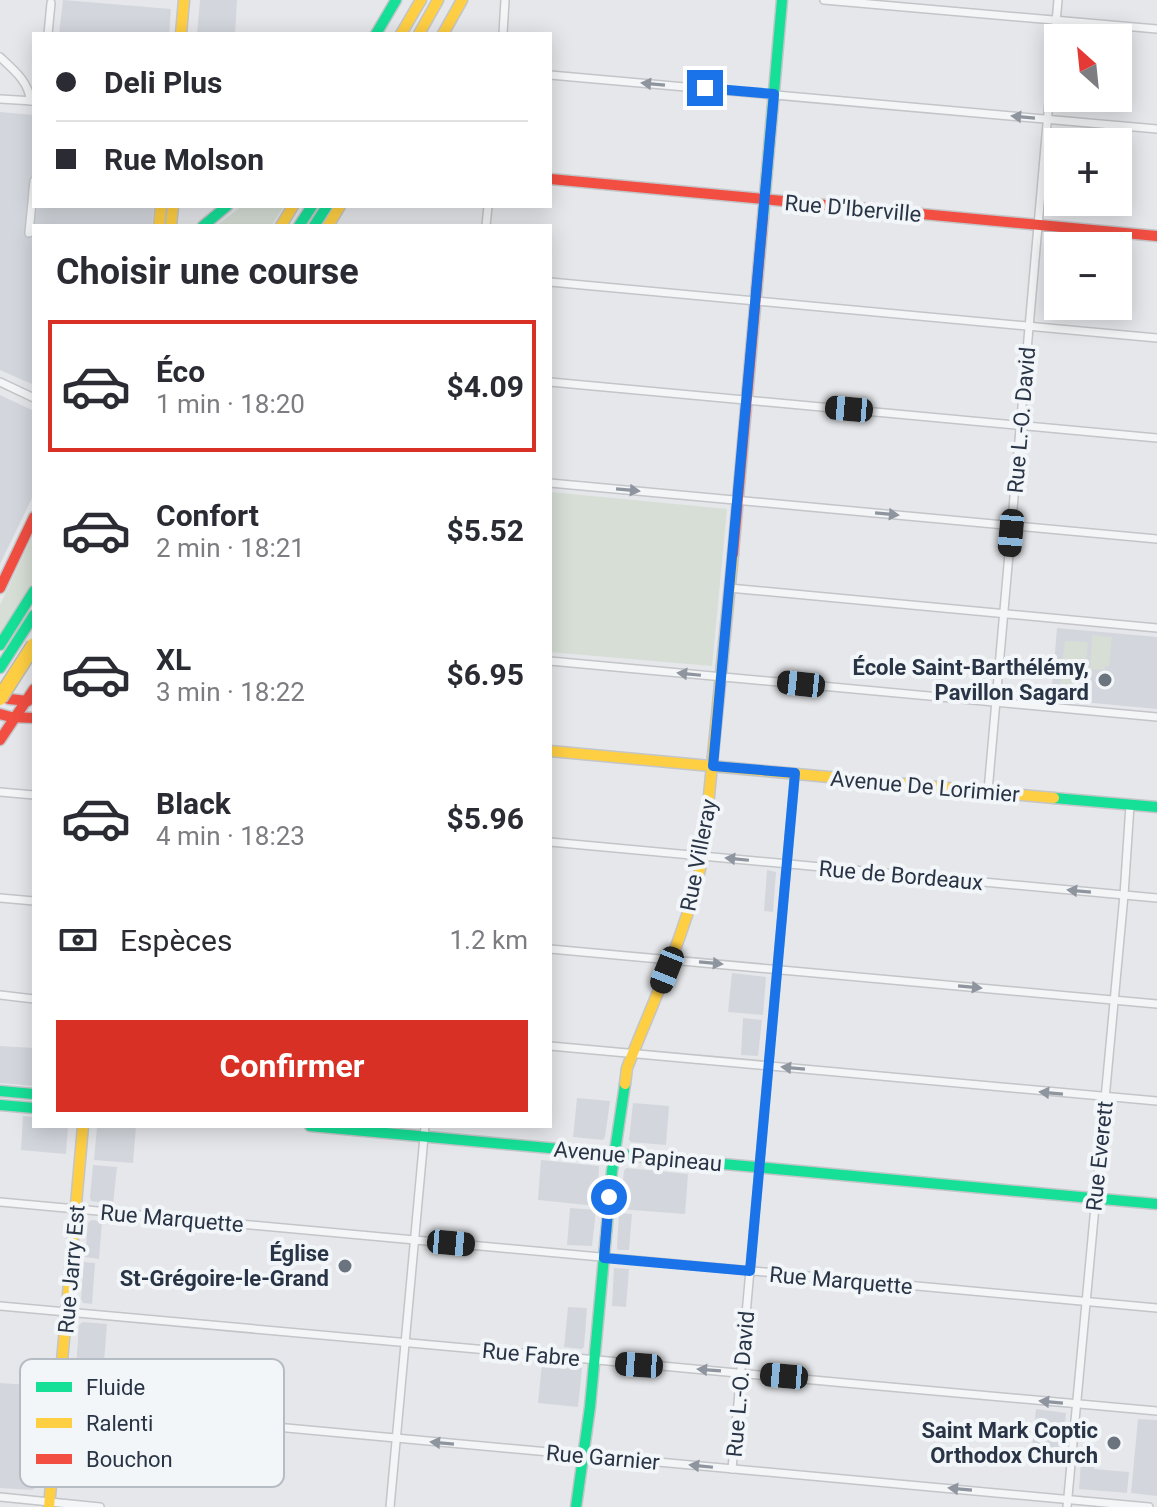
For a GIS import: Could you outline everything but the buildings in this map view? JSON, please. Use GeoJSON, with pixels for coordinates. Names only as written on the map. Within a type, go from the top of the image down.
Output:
{"type":"FeatureCollection","features":[{"type":"Feature","properties":{"kind":"main road"},"geometry":{"type":"LineString","coordinates":[[181,32],[184,0]]}},
{"type":"Feature","properties":{"kind":"main road"},"geometry":{"type":"LineString","coordinates":[[377,32],[396,0]]}},
{"type":"Feature","properties":{"kind":"main road"},"geometry":{"type":"LineString","coordinates":[[402,32],[421,0]]}},
{"type":"Feature","properties":{"kind":"main road"},"geometry":{"type":"LineString","coordinates":[[420,32],[438,0]]}},
{"type":"Feature","properties":{"kind":"main road"},"geometry":{"type":"LineString","coordinates":[[444,32],[462,0]]}},
{"type":"Feature","properties":{"kind":"main road","name":"Rue Villeray"},"geometry":{"type":"LineString","coordinates":[[576,1507],[614,1154],[627,1068],[690,908],[703,856],[722,677],[782,0]]}},
{"type":"Feature","properties":{"kind":"main road","name":"Rue D'Iberville"},"geometry":{"type":"LineString","coordinates":[[552,179],[1157,236]]}},
{"type":"Feature","properties":{"kind":"main road"},"geometry":{"type":"LineString","coordinates":[[205,224],[225,208]]}},
{"type":"Feature","properties":{"kind":"main road"},"geometry":{"type":"LineString","coordinates":[[0,588],[32,521]]}},
{"type":"Feature","properties":{"kind":"main road"},"geometry":{"type":"LineString","coordinates":[[0,645],[32,594]]}},
{"type":"Feature","properties":{"kind":"main road"},"geometry":{"type":"LineString","coordinates":[[0,668],[32,618]]}},
{"type":"Feature","properties":{"kind":"main road"},"geometry":{"type":"LineString","coordinates":[[4,698],[32,649]]}},
{"type":"Feature","properties":{"kind":"main road"},"geometry":{"type":"LineString","coordinates":[[4,698],[31,697]]}},
{"type":"Feature","properties":{"kind":"main road"},"geometry":{"type":"LineString","coordinates":[[0,740],[8,716],[31,697]]}},
{"type":"Feature","properties":{"kind":"main road"},"geometry":{"type":"LineString","coordinates":[[8,716],[32,718]]}},
{"type":"Feature","properties":{"kind":"main road","name":"Avenue De Lorimier"},"geometry":{"type":"LineString","coordinates":[[552,751],[1157,807]]}},
{"type":"Feature","properties":{"kind":"main road"},"geometry":{"type":"LineString","coordinates":[[0,1091],[32,1094]]}},
{"type":"Feature","properties":{"kind":"main road"},"geometry":{"type":"LineString","coordinates":[[0,1105],[32,1108]]}},
{"type":"Feature","properties":{"kind":"main road","name":"Rue Jarry Est"},"geometry":{"type":"LineString","coordinates":[[63,1359],[83,1128]]}},
{"type":"Feature","properties":{"kind":"main road","name":"Avenue Papineau"},"geometry":{"type":"LineString","coordinates":[[356,1128],[424,1131],[614,1154],[1157,1204]]}},
{"type":"Feature","properties":{"kind":"street"},"geometry":{"type":"LineString","coordinates":[[503,32],[505,0]]}},
{"type":"Feature","properties":{"kind":"street"},"geometry":{"type":"LineString","coordinates":[[824,0],[1157,29]]}},
{"type":"Feature","properties":{"kind":"street","name":"Rue L.-O. David"},"geometry":{"type":"LineString","coordinates":[[988,791],[1058,0]]}},
{"type":"Feature","properties":{"kind":"street"},"geometry":{"type":"LineString","coordinates":[[48,32],[51,3]]}},
{"type":"Feature","properties":{"kind":"street"},"geometry":{"type":"LineString","coordinates":[[0,57],[27,87],[32,101],[0,99]]}},
{"type":"Feature","properties":{"kind":"street"},"geometry":{"type":"LineString","coordinates":[[552,75],[1157,129]]}},
{"type":"Feature","properties":{"kind":"street"},"geometry":{"type":"LineString","coordinates":[[29,233],[32,202]]}},
{"type":"Feature","properties":{"kind":"street"},"geometry":{"type":"LineString","coordinates":[[552,282],[1157,338]]}},
{"type":"Feature","properties":{"kind":"street"},"geometry":{"type":"LineString","coordinates":[[0,382],[32,397]]}},
{"type":"Feature","properties":{"kind":"street"},"geometry":{"type":"LineString","coordinates":[[552,382],[1157,438]]}},
{"type":"Feature","properties":{"kind":"street"},"geometry":{"type":"LineString","coordinates":[[552,483],[1157,539]]}},
{"type":"Feature","properties":{"kind":"street"},"geometry":{"type":"LineString","coordinates":[[729,588],[1157,628]]}},
{"type":"Feature","properties":{"kind":"street"},"geometry":{"type":"LineString","coordinates":[[552,661],[1157,717]]}},
{"type":"Feature","properties":{"kind":"street","name":"Rue L.-O. David"},"geometry":{"type":"LineString","coordinates":[[732,1469],[795,773]]}},
{"type":"Feature","properties":{"kind":"street"},"geometry":{"type":"LineString","coordinates":[[0,792],[32,795]]}},
{"type":"Feature","properties":{"kind":"street","name":"Rue Everett"},"geometry":{"type":"LineString","coordinates":[[1067,1503],[1130,805]]}},
{"type":"Feature","properties":{"kind":"street","name":"Rue de Bordeaux"},"geometry":{"type":"LineString","coordinates":[[552,842],[1157,898]]}},
{"type":"Feature","properties":{"kind":"street"},"geometry":{"type":"LineString","coordinates":[[0,898],[32,901]]}},
{"type":"Feature","properties":{"kind":"street"},"geometry":{"type":"LineString","coordinates":[[552,949],[1157,1004]]}},
{"type":"Feature","properties":{"kind":"street"},"geometry":{"type":"LineString","coordinates":[[0,995],[32,999]]}},
{"type":"Feature","properties":{"kind":"street"},"geometry":{"type":"LineString","coordinates":[[552,1046],[1157,1101]]}},
{"type":"Feature","properties":{"kind":"street"},"geometry":{"type":"LineString","coordinates":[[390,1507],[424,1131]]}},
{"type":"Feature","properties":{"kind":"street","name":"Rue Marquette"},"geometry":{"type":"LineString","coordinates":[[0,1202],[1157,1308]]}},
{"type":"Feature","properties":{"kind":"street","name":"Rue Fabre"},"geometry":{"type":"LineString","coordinates":[[0,1306],[1157,1411]]}},
{"type":"Feature","properties":{"kind":"street","name":"Rue Garnier"},"geometry":{"type":"LineString","coordinates":[[284,1428],[1067,1503],[1149,1507]]}},
{"type":"Feature","properties":{"kind":"street"},"geometry":{"type":"LineString","coordinates":[[0,1497],[100,1507]]}},
{"type":"Feature","properties":{"kind":"shaded area"},"geometry":{"type":"Polygon","coordinates":[[[63,0],[171,9],[169,32],[59,32],[63,0]]]}},
{"type":"Feature","properties":{"kind":"shaded area"},"geometry":{"type":"Polygon","coordinates":[[[200,0],[237,0],[235,32],[197,32],[200,0]]]}},
{"type":"Feature","properties":{"kind":"shaded area"},"geometry":{"type":"Polygon","coordinates":[[[0,112],[32,115],[32,208],[154,208],[152,224],[32,224],[32,384],[0,370],[0,112]]]}},
{"type":"Feature","properties":{"kind":"shaded area"},"geometry":{"type":"Polygon","coordinates":[[[239,208],[283,208],[272,224],[219,224],[239,208]]]}},
{"type":"Feature","properties":{"kind":"shaded area"},"geometry":{"type":"Polygon","coordinates":[[[0,395],[32,410],[32,498],[0,564],[0,395]]]}},
{"type":"Feature","properties":{"kind":"shaded area"},"geometry":{"type":"Polygon","coordinates":[[[552,492],[727,509],[712,666],[552,652],[552,492]]]}},
{"type":"Feature","properties":{"kind":"shaded area"},"geometry":{"type":"Polygon","coordinates":[[[32,537],[32,586],[0,636],[0,605],[32,537]]]}},
{"type":"Feature","properties":{"kind":"shaded area","name":"École Saint-Barthélémy, Pavillon Sagard"},"geometry":{"type":"Polygon","coordinates":[[[1057,628],[1157,637],[1157,709],[1051,699],[1057,628]]]}},
{"type":"Feature","properties":{"kind":"shaded area"},"geometry":{"type":"Polygon","coordinates":[[[1092,635],[1112,637],[1109,666],[1105,666],[1104,670],[1090,669],[1092,635]]]}},
{"type":"Feature","properties":{"kind":"shaded area"},"geometry":{"type":"Polygon","coordinates":[[[1065,641],[1088,642],[1083,691],[1059,689],[1065,641]]]}},
{"type":"Feature","properties":{"kind":"shaded area"},"geometry":{"type":"Polygon","coordinates":[[[767,870],[776,872],[773,912],[764,911],[767,870]]]}},
{"type":"Feature","properties":{"kind":"shaded area"},"geometry":{"type":"Polygon","coordinates":[[[732,973],[766,977],[763,1015],[728,1012],[732,973]]]}},
{"type":"Feature","properties":{"kind":"shaded area"},"geometry":{"type":"Polygon","coordinates":[[[743,1018],[762,1020],[758,1056],[741,1055],[743,1018]]]}},
{"type":"Feature","properties":{"kind":"shaded area"},"geometry":{"type":"Polygon","coordinates":[[[0,1046],[32,1048],[32,1086],[0,1083],[0,1046]]]}},
{"type":"Feature","properties":{"kind":"shaded area"},"geometry":{"type":"Polygon","coordinates":[[[577,1098],[610,1101],[603,1140],[573,1137],[577,1098]]]}},
{"type":"Feature","properties":{"kind":"shaded area"},"geometry":{"type":"Polygon","coordinates":[[[633,1103],[669,1106],[666,1145],[629,1140],[633,1103]]]}},
{"type":"Feature","properties":{"kind":"shaded area"},"geometry":{"type":"Polygon","coordinates":[[[23,1116],[32,1117],[32,1128],[68,1128],[66,1154],[21,1150],[23,1116]]]}},
{"type":"Feature","properties":{"kind":"shaded area"},"geometry":{"type":"Polygon","coordinates":[[[97,1128],[136,1128],[133,1163],[94,1160],[97,1128]]]}},
{"type":"Feature","properties":{"kind":"shaded area"},"geometry":{"type":"Polygon","coordinates":[[[541,1160],[599,1166],[597,1206],[538,1200],[541,1160]]]}},
{"type":"Feature","properties":{"kind":"shaded area"},"geometry":{"type":"Polygon","coordinates":[[[93,1165],[117,1167],[113,1204],[91,1201],[93,1165]]]}},
{"type":"Feature","properties":{"kind":"shaded area"},"geometry":{"type":"Polygon","coordinates":[[[626,1168],[688,1174],[685,1214],[620,1209],[626,1168]]]}},
{"type":"Feature","properties":{"kind":"shaded area"},"geometry":{"type":"Polygon","coordinates":[[[570,1208],[596,1210],[592,1246],[567,1245],[570,1208]]]}},
{"type":"Feature","properties":{"kind":"shaded area"},"geometry":{"type":"Polygon","coordinates":[[[619,1213],[632,1214],[629,1250],[617,1248],[619,1213]]]}},
{"type":"Feature","properties":{"kind":"shaded area"},"geometry":{"type":"Polygon","coordinates":[[[91,1220],[102,1221],[99,1259],[85,1257],[88,1223],[91,1220]]]}},
{"type":"Feature","properties":{"kind":"shaded area"},"geometry":{"type":"Polygon","coordinates":[[[84,1262],[95,1263],[92,1304],[83,1303],[81,1299],[84,1262]]]}},
{"type":"Feature","properties":{"kind":"shaded area"},"geometry":{"type":"Polygon","coordinates":[[[614,1268],[629,1269],[626,1307],[612,1306],[614,1268]]]}},
{"type":"Feature","properties":{"kind":"shaded area"},"geometry":{"type":"Polygon","coordinates":[[[568,1307],[587,1308],[582,1349],[564,1347],[568,1307]]]}},
{"type":"Feature","properties":{"kind":"shaded area"},"geometry":{"type":"Polygon","coordinates":[[[83,1322],[107,1324],[104,1359],[77,1359],[79,1325],[83,1322]]]}},
{"type":"Feature","properties":{"kind":"shaded area"},"geometry":{"type":"Polygon","coordinates":[[[542,1364],[582,1368],[578,1407],[538,1403],[542,1364]]]}},
{"type":"Feature","properties":{"kind":"shaded area"},"geometry":{"type":"Polygon","coordinates":[[[0,1383],[20,1384],[20,1487],[35,1488],[0,1488],[0,1383]]]}},
{"type":"Feature","properties":{"kind":"shaded area"},"geometry":{"type":"Polygon","coordinates":[[[1036,1409],[1066,1413],[1062,1454],[1036,1452],[1032,1447],[1036,1409]]]}},
{"type":"Feature","properties":{"kind":"shaded area"},"geometry":{"type":"Polygon","coordinates":[[[1138,1419],[1157,1420],[1157,1496],[1131,1493],[1138,1419]]]}},
{"type":"Feature","properties":{"kind":"shaded area"},"geometry":{"type":"Polygon","coordinates":[[[1081,1463],[1094,1464],[1094,1469],[1129,1472],[1127,1493],[1079,1489],[1081,1463]]]}},
{"type":"Feature","properties":{"kind":"traffic: fast"},"geometry":{"type":"LineString","coordinates":[[377,32],[396,0]]}},
{"type":"Feature","properties":{"kind":"traffic: fast"},"geometry":{"type":"LineString","coordinates":[[763,217],[782,0]]}},
{"type":"Feature","properties":{"kind":"traffic: fast"},"geometry":{"type":"LineString","coordinates":[[205,224],[225,208]]}},
{"type":"Feature","properties":{"kind":"traffic: fast"},"geometry":{"type":"LineString","coordinates":[[300,224],[311,208]]}},
{"type":"Feature","properties":{"kind":"traffic: fast"},"geometry":{"type":"LineString","coordinates":[[315,224],[326,208]]}},
{"type":"Feature","properties":{"kind":"traffic: fast"},"geometry":{"type":"LineString","coordinates":[[0,645],[32,594]]}},
{"type":"Feature","properties":{"kind":"traffic: fast"},"geometry":{"type":"LineString","coordinates":[[0,668],[32,618]]}},
{"type":"Feature","properties":{"kind":"traffic: fast"},"geometry":{"type":"LineString","coordinates":[[1054,798],[1157,807]]}},
{"type":"Feature","properties":{"kind":"traffic: fast"},"geometry":{"type":"LineString","coordinates":[[576,1507],[590,1407],[612,1171],[625,1084]]}},
{"type":"Feature","properties":{"kind":"traffic: fast"},"geometry":{"type":"LineString","coordinates":[[0,1091],[32,1094]]}},
{"type":"Feature","properties":{"kind":"traffic: fast"},"geometry":{"type":"LineString","coordinates":[[0,1105],[32,1108]]}},
{"type":"Feature","properties":{"kind":"traffic: fast"},"geometry":{"type":"LineString","coordinates":[[332,1128],[1157,1204]]}},
{"type":"Feature","properties":{"kind":"traffic: slow"},"geometry":{"type":"LineString","coordinates":[[181,32],[184,0]]}},
{"type":"Feature","properties":{"kind":"traffic: slow"},"geometry":{"type":"LineString","coordinates":[[402,32],[421,0]]}},
{"type":"Feature","properties":{"kind":"traffic: slow"},"geometry":{"type":"LineString","coordinates":[[420,32],[438,0]]}},
{"type":"Feature","properties":{"kind":"traffic: slow"},"geometry":{"type":"LineString","coordinates":[[444,32],[462,0]]}},
{"type":"Feature","properties":{"kind":"traffic: slow"},"geometry":{"type":"LineString","coordinates":[[159,224],[161,208]]}},
{"type":"Feature","properties":{"kind":"traffic: slow"},"geometry":{"type":"LineString","coordinates":[[171,224],[173,208]]}},
{"type":"Feature","properties":{"kind":"traffic: slow"},"geometry":{"type":"LineString","coordinates":[[282,224],[292,208]]}},
{"type":"Feature","properties":{"kind":"traffic: slow"},"geometry":{"type":"LineString","coordinates":[[329,224],[339,208]]}},
{"type":"Feature","properties":{"kind":"traffic: slow"},"geometry":{"type":"LineString","coordinates":[[625,1084],[627,1068],[679,937],[703,856],[733,554]]}},
{"type":"Feature","properties":{"kind":"traffic: slow"},"geometry":{"type":"LineString","coordinates":[[0,698],[32,648]]}},
{"type":"Feature","properties":{"kind":"traffic: slow"},"geometry":{"type":"LineString","coordinates":[[552,751],[1054,798]]}},
{"type":"Feature","properties":{"kind":"traffic: slow"},"geometry":{"type":"LineString","coordinates":[[62,1359],[83,1128]]}},
{"type":"Feature","properties":{"kind":"traffic: slow"},"geometry":{"type":"LineString","coordinates":[[49,1507],[51,1487]]}},
{"type":"Feature","properties":{"kind":"traffic: jam"},"geometry":{"type":"LineString","coordinates":[[552,179],[1157,236]]}},
{"type":"Feature","properties":{"kind":"traffic: jam"},"geometry":{"type":"LineString","coordinates":[[733,554],[763,217]]}},
{"type":"Feature","properties":{"kind":"traffic: jam"},"geometry":{"type":"LineString","coordinates":[[0,588],[32,521]]}},
{"type":"Feature","properties":{"kind":"traffic: jam"},"geometry":{"type":"LineString","coordinates":[[0,740],[32,692]]}},
{"type":"Feature","properties":{"kind":"traffic: jam"},"geometry":{"type":"LineString","coordinates":[[9,699],[28,701]]}},
{"type":"Feature","properties":{"kind":"traffic: jam"},"geometry":{"type":"LineString","coordinates":[[0,714],[32,718]]}},
{"type":"Feature","properties":{"kind":"place","name":"École Saint-Barthélémy, Pavillon Sagard"},"geometry":{"type":"Point","coordinates":[1105,680]}},
{"type":"Feature","properties":{"kind":"place","name":"Église St-Grégoire-le-Grand"},"geometry":{"type":"Point","coordinates":[345,1266]}},
{"type":"Feature","properties":{"kind":"place","name":"Saint Mark Coptic Orthodox Church"},"geometry":{"type":"Point","coordinates":[1114,1443]}},
{"type":"Feature","properties":{"kind":"route"},"geometry":{"type":"LineString","coordinates":[[609,1197],[604,1258],[750,1271],[795,773],[713,766],[774,94],[705,88]]}}]}
